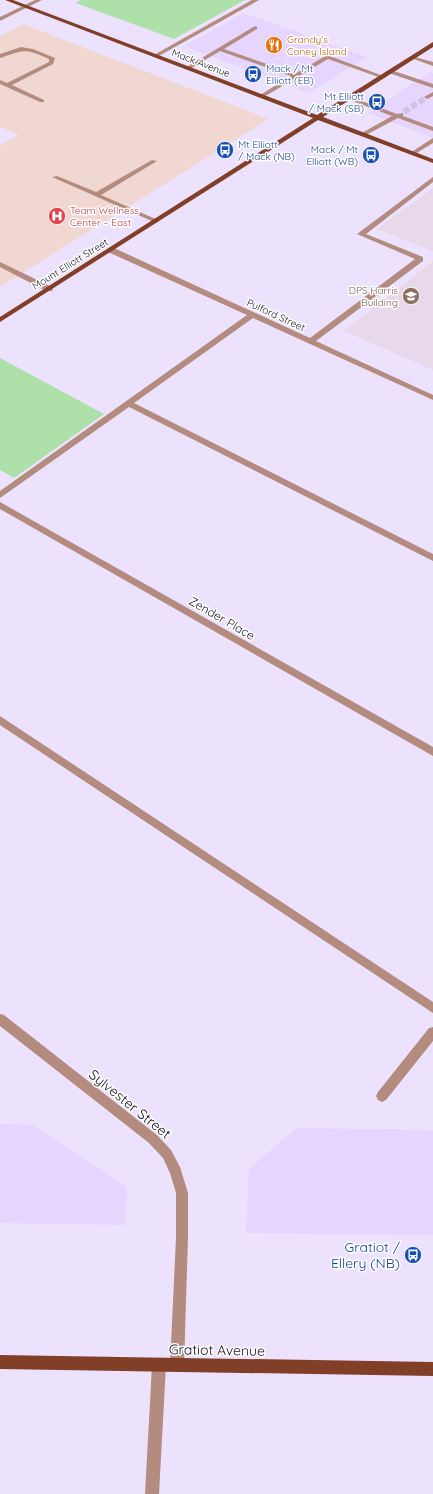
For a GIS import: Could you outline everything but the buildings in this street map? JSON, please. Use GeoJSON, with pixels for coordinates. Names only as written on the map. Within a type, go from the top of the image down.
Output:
{"type":"FeatureCollection","features":[{"type":"Feature","properties":{"kind":"main road","name":"Mack Avenue"},"geometry":{"type":"LineString","coordinates":[[8,0],[433,161]]}},
{"type":"Feature","properties":{"kind":"main road","name":"Mount Elliott Street"},"geometry":{"type":"LineString","coordinates":[[0,320],[433,44]]}},
{"type":"Feature","properties":{"kind":"main road","name":"Gratiot Avenue"},"geometry":{"type":"LineString","coordinates":[[0,1362],[433,1369]]}},
{"type":"Feature","properties":{"kind":"street"},"geometry":{"type":"LineString","coordinates":[[0,19],[39,0]]}},
{"type":"Feature","properties":{"kind":"street"},"geometry":{"type":"LineString","coordinates":[[155,56],[256,0]]}},
{"type":"Feature","properties":{"kind":"street"},"geometry":{"type":"LineString","coordinates":[[188,68],[256,28]]}},
{"type":"Feature","properties":{"kind":"street"},"geometry":{"type":"LineString","coordinates":[[0,56],[15,49],[27,48],[52,58],[51,63],[8,85]]}},
{"type":"Feature","properties":{"kind":"street"},"geometry":{"type":"LineString","coordinates":[[219,49],[296,76]]}},
{"type":"Feature","properties":{"kind":"street"},"geometry":{"type":"LineString","coordinates":[[262,96],[327,57],[383,77]]}},
{"type":"Feature","properties":{"kind":"street"},"geometry":{"type":"LineString","coordinates":[[413,57],[433,64]]}},
{"type":"Feature","properties":{"kind":"street"},"geometry":{"type":"LineString","coordinates":[[391,72],[433,86]]}},
{"type":"Feature","properties":{"kind":"street"},"geometry":{"type":"LineString","coordinates":[[0,82],[42,101]]}},
{"type":"Feature","properties":{"kind":"street"},"geometry":{"type":"LineString","coordinates":[[349,98],[401,114],[433,129]]}},
{"type":"Feature","properties":{"kind":"street"},"geometry":{"type":"LineString","coordinates":[[362,135],[401,114]]}},
{"type":"Feature","properties":{"kind":"street"},"geometry":{"type":"LineString","coordinates":[[414,154],[433,140]]}},
{"type":"Feature","properties":{"kind":"street"},"geometry":{"type":"LineString","coordinates":[[96,194],[154,161]]}},
{"type":"Feature","properties":{"kind":"street"},"geometry":{"type":"LineString","coordinates":[[55,177],[156,221]]}},
{"type":"Feature","properties":{"kind":"street"},"geometry":{"type":"LineString","coordinates":[[310,342],[420,259],[361,234],[433,179]]}},
{"type":"Feature","properties":{"kind":"street","name":"Pulford Street"},"geometry":{"type":"LineString","coordinates":[[111,250],[433,398]]}},
{"type":"Feature","properties":{"kind":"street"},"geometry":{"type":"LineString","coordinates":[[0,264],[49,289]]}},
{"type":"Feature","properties":{"kind":"street"},"geometry":{"type":"LineString","coordinates":[[0,495],[252,315]]}},
{"type":"Feature","properties":{"kind":"street"},"geometry":{"type":"LineString","coordinates":[[128,403],[433,558]]}},
{"type":"Feature","properties":{"kind":"street","name":"Zender Place"},"geometry":{"type":"LineString","coordinates":[[0,505],[433,752]]}},
{"type":"Feature","properties":{"kind":"street"},"geometry":{"type":"LineString","coordinates":[[0,720],[433,1008]]}},
{"type":"Feature","properties":{"kind":"street","name":"Sylvester Street"},"geometry":{"type":"LineString","coordinates":[[0,1019],[153,1139],[167,1154],[173,1165],[182,1193],[182,1238],[177,1365]]}},
{"type":"Feature","properties":{"kind":"street"},"geometry":{"type":"LineString","coordinates":[[382,1096],[433,1032]]}},
{"type":"Feature","properties":{"kind":"street"},"geometry":{"type":"LineString","coordinates":[[152,1494],[159,1365]]}},
{"type":"Feature","properties":{"kind":"shaded area"},"geometry":{"type":"Polygon","coordinates":[[[244,13],[367,57],[309,93],[184,46],[244,13]]]}},
{"type":"Feature","properties":{"kind":"shaded area","name":"Team Wellness Center – East"},"geometry":{"type":"Polygon","coordinates":[[[23,24],[269,119],[0,287],[0,145],[19,135],[0,127],[0,36],[23,24]]]}},
{"type":"Feature","properties":{"kind":"shaded area"},"geometry":{"type":"Polygon","coordinates":[[[430,72],[433,73],[433,138],[368,113],[430,72]]]}},
{"type":"Feature","properties":{"kind":"shaded area"},"geometry":{"type":"Polygon","coordinates":[[[433,188],[433,251],[377,229],[433,188]]]}},
{"type":"Feature","properties":{"kind":"shaded area","name":"DPS Harris Building"},"geometry":{"type":"Polygon","coordinates":[[[433,261],[433,370],[344,331],[433,261]]]}},
{"type":"Feature","properties":{"kind":"shaded area"},"geometry":{"type":"Polygon","coordinates":[[[0,1124],[33,1125],[127,1187],[125,1225],[0,1223],[0,1124]]]}},
{"type":"Feature","properties":{"kind":"shaded area"},"geometry":{"type":"Polygon","coordinates":[[[296,1128],[433,1130],[433,1235],[246,1233],[249,1169],[296,1128]]]}},
{"type":"Feature","properties":{"kind":"green space"},"geometry":{"type":"Polygon","coordinates":[[[81,0],[245,0],[174,39],[76,3],[81,0]]]}},
{"type":"Feature","properties":{"kind":"green space"},"geometry":{"type":"Polygon","coordinates":[[[0,358],[104,414],[14,478],[0,470],[0,358]]]}},
{"type":"Feature","properties":{"kind":"tunnel"},"geometry":{"type":"LineString","coordinates":[[404,112],[427,97]]}},
{"type":"Feature","properties":{"kind":"place","name":"Grandy's Coney Island"},"geometry":{"type":"Point","coordinates":[274,45]}},
{"type":"Feature","properties":{"kind":"place","name":"Mack / Mt Elliott (EB)"},"geometry":{"type":"Point","coordinates":[253,74]}},
{"type":"Feature","properties":{"kind":"place","name":"Mt Elliott / Mack (SB)"},"geometry":{"type":"Point","coordinates":[377,102]}},
{"type":"Feature","properties":{"kind":"place","name":"Mt Elliott / Mack (NB)"},"geometry":{"type":"Point","coordinates":[225,150]}},
{"type":"Feature","properties":{"kind":"place","name":"Mack / Mt Elliott (WB)"},"geometry":{"type":"Point","coordinates":[371,155]}},
{"type":"Feature","properties":{"kind":"place","name":"Team Wellness Center – East"},"geometry":{"type":"Point","coordinates":[57,216]}},
{"type":"Feature","properties":{"kind":"place","name":"DPS Harris Building"},"geometry":{"type":"Point","coordinates":[411,296]}},
{"type":"Feature","properties":{"kind":"place","name":"Gratiot / Ellery (NB)"},"geometry":{"type":"Point","coordinates":[413,1255]}}]}
